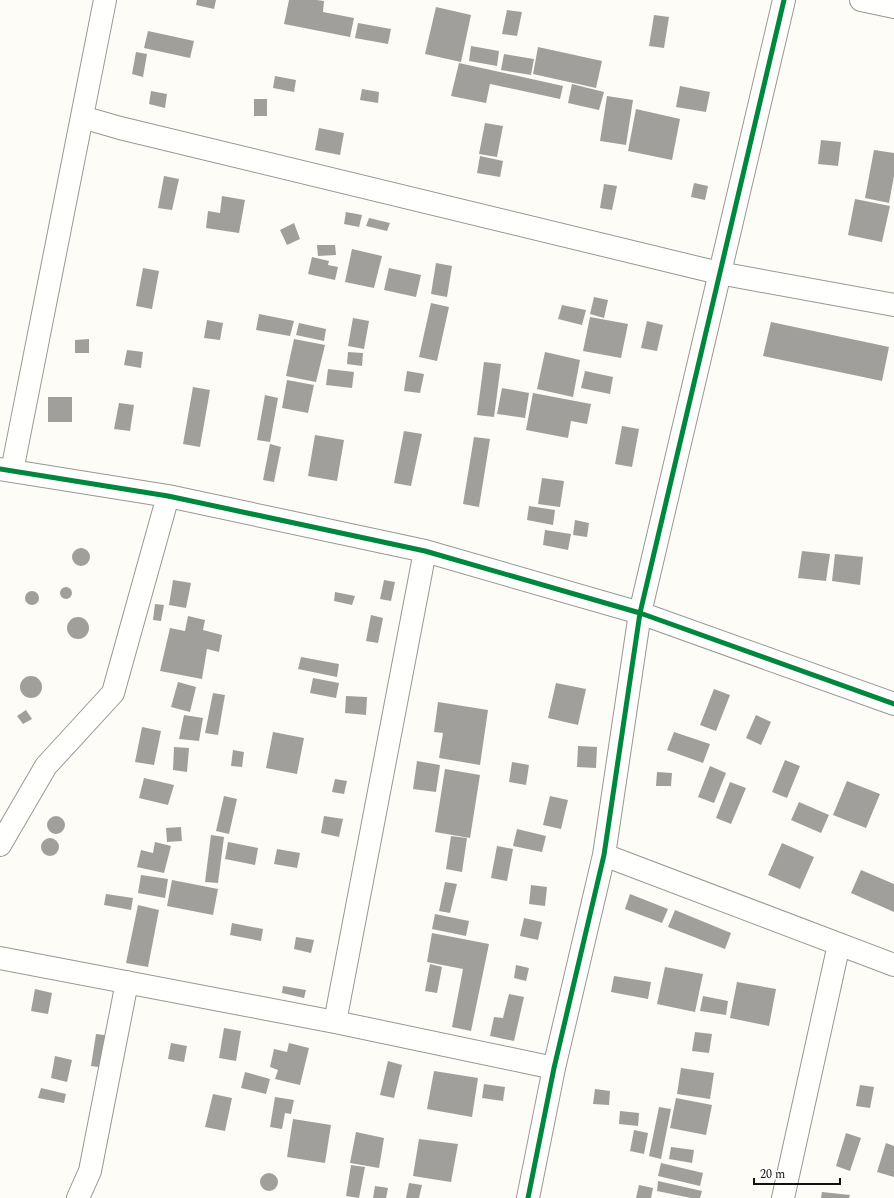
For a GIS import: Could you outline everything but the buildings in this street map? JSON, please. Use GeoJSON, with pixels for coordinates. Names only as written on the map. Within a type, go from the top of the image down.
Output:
{"type":"FeatureCollection","features":[{"type":"Feature","properties":{"kind":"street"},"geometry":{"type":"LineString","coordinates":[[105,0],[82,117],[6,470],[168,496],[425,551],[640,613],[894,704]]}},
{"type":"Feature","properties":{"kind":"street"},"geometry":{"type":"LineString","coordinates":[[528,1198],[554,1068],[604,855],[640,613],[784,0]]}},
{"type":"Feature","properties":{"kind":"street"},"geometry":{"type":"LineString","coordinates":[[861,0],[894,6]]}},
{"type":"Feature","properties":{"kind":"street"},"geometry":{"type":"LineString","coordinates":[[82,117],[120,128],[719,273],[894,305]]}},
{"type":"Feature","properties":{"kind":"street"},"geometry":{"type":"LineString","coordinates":[[0,845],[46,766],[113,693],[168,496]]}},
{"type":"Feature","properties":{"kind":"street"},"geometry":{"type":"LineString","coordinates":[[335,1022],[425,551]]}},
{"type":"Feature","properties":{"kind":"street"},"geometry":{"type":"LineString","coordinates":[[604,855],[894,965]]}},
{"type":"Feature","properties":{"kind":"street"},"geometry":{"type":"LineString","coordinates":[[783,1198],[839,944]]}},
{"type":"Feature","properties":{"kind":"street"},"geometry":{"type":"LineString","coordinates":[[0,958],[335,1022],[554,1068]]}},
{"type":"Feature","properties":{"kind":"street"},"geometry":{"type":"LineString","coordinates":[[78,1198],[90,1171],[127,982]]}},
{"type":"Feature","properties":{"kind":"cycle path"},"geometry":{"type":"LineString","coordinates":[[528,1198],[554,1068],[604,855],[640,613],[784,0]]}},
{"type":"Feature","properties":{"kind":"cycle path"},"geometry":{"type":"LineString","coordinates":[[0,469],[168,496],[425,551],[640,613],[894,704]]}}]}
